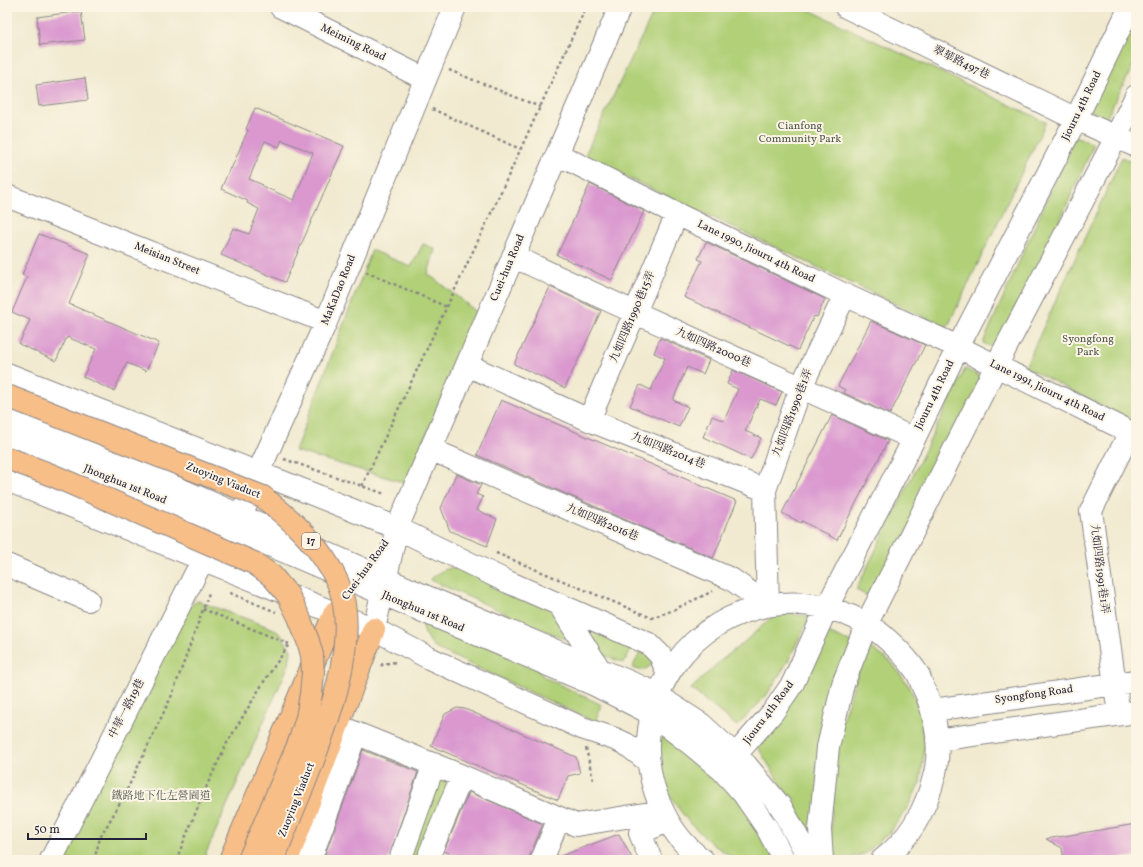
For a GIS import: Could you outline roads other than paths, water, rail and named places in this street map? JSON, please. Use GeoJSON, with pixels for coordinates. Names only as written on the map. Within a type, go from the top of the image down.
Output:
{"type":"FeatureCollection","features":[{"type":"Feature","properties":{"kind":"main road","name":"Zuoying Viaduct"},"geometry":{"type":"LineString","coordinates":[[7,396],[263,497],[284,514],[308,537],[328,565],[338,583],[344,603],[346,628],[344,652],[336,693],[324,734],[273,860]]}},
{"type":"Feature","properties":{"kind":"main road","name":"Zuoying Viaduct"},"geometry":{"type":"LineString","coordinates":[[7,458],[54,476],[254,563],[272,576],[288,596],[299,617],[312,655],[313,673],[311,694],[299,743],[249,860]]}},
{"type":"Feature","properties":{"kind":"main road"},"geometry":{"type":"LineString","coordinates":[[230,860],[335,612]]}},
{"type":"Feature","properties":{"kind":"main road"},"geometry":{"type":"LineString","coordinates":[[287,860],[347,730],[374,629]]}},
{"type":"Feature","properties":{"kind":"street","name":"Meiming Road"},"geometry":{"type":"LineString","coordinates":[[281,7],[425,79]]}},
{"type":"Feature","properties":{"kind":"street","name":"MaKaDao Road"},"geometry":{"type":"LineString","coordinates":[[203,559],[239,524],[258,473],[326,322],[455,7]]}},
{"type":"Feature","properties":{"kind":"street","name":"Cuei-hua Road"},"geometry":{"type":"LineString","coordinates":[[374,629],[397,528],[620,7]]}},
{"type":"Feature","properties":{"kind":"street","name":"翠華路497巷"},"geometry":{"type":"LineString","coordinates":[[846,7],[1136,146]]}},
{"type":"Feature","properties":{"kind":"street","name":"Jiouru 4th Road"},"geometry":{"type":"LineString","coordinates":[[729,763],[773,712],[793,683],[827,607],[914,438],[958,347],[1076,118],[1130,7]]}},
{"type":"Feature","properties":{"kind":"street"},"geometry":{"type":"LineString","coordinates":[[822,860],[820,829],[828,747],[843,684],[867,624],[996,366],[1136,96]]}},
{"type":"Feature","properties":{"kind":"street","name":"Lane 1990, Jiouru 4th Road"},"geometry":{"type":"LineString","coordinates":[[557,154],[677,214],[958,347]]}},
{"type":"Feature","properties":{"kind":"street","name":"Meisian Street"},"geometry":{"type":"LineString","coordinates":[[7,196],[326,322]]}},
{"type":"Feature","properties":{"kind":"street","name":"九如四路1990巷15弄"},"geometry":{"type":"LineString","coordinates":[[589,420],[677,214]]}},
{"type":"Feature","properties":{"kind":"street","name":"九如四路2000巷"},"geometry":{"type":"LineString","coordinates":[[513,256],[635,314],[914,438]]}},
{"type":"Feature","properties":{"kind":"street","name":"九如四路1990巷1弄"},"geometry":{"type":"LineString","coordinates":[[765,490],[801,387],[846,295]]}},
{"type":"Feature","properties":{"kind":"street","name":"Lane 1991, Jiouru 4th Road"},"geometry":{"type":"LineString","coordinates":[[958,347],[1133,433]]}},
{"type":"Feature","properties":{"kind":"street","name":"九如四路2014巷"},"geometry":{"type":"LineString","coordinates":[[466,365],[589,420],[765,490]]}},
{"type":"Feature","properties":{"kind":"street"},"geometry":{"type":"LineString","coordinates":[[7,374],[258,473],[287,483],[397,528],[560,606],[649,644],[660,655],[668,674]]}},
{"type":"Feature","properties":{"kind":"street","name":"Jhonghua 1st Road"},"geometry":{"type":"LineString","coordinates":[[7,414],[239,524],[384,586],[600,670],[655,704]]}},
{"type":"Feature","properties":{"kind":"street","name":"九如四路1991巷1弄"},"geometry":{"type":"LineString","coordinates":[[1127,713],[1114,684],[1091,511],[1133,433]]}},
{"type":"Feature","properties":{"kind":"street","name":"Jhonghua 1st Road"},"geometry":{"type":"LineString","coordinates":[[7,438],[181,507],[239,524]]}},
{"type":"Feature","properties":{"kind":"street","name":"九如四路2016巷"},"geometry":{"type":"LineString","coordinates":[[430,449],[731,579],[768,605]]}},
{"type":"Feature","properties":{"kind":"street"},"geometry":{"type":"LineString","coordinates":[[10,488],[203,559],[335,612],[374,629],[429,658],[582,728],[621,741],[649,762]]}},
{"type":"Feature","properties":{"kind":"street"},"geometry":{"type":"LineString","coordinates":[[765,490],[768,605]]}},
{"type":"Feature","properties":{"kind":"street","name":"Cuei-hua Road"},"geometry":{"type":"LineString","coordinates":[[335,612],[397,528]]}},
{"type":"Feature","properties":{"kind":"street","name":"中華一路19巷"},"geometry":{"type":"LineString","coordinates":[[50,860],[203,559]]}},
{"type":"Feature","properties":{"kind":"street"},"geometry":{"type":"LineString","coordinates":[[7,565],[88,600]]}},
{"type":"Feature","properties":{"kind":"street","name":"Jhonghua 1st Road"},"geometry":{"type":"LineString","coordinates":[[384,586],[595,685],[655,704],[670,704],[701,724],[729,763],[743,794],[767,828],[784,860]]}},
{"type":"Feature","properties":{"kind":"street"},"geometry":{"type":"LineString","coordinates":[[702,860],[681,839],[666,816],[654,787],[649,762],[648,746],[655,704],[668,674],[683,654],[706,633],[721,622],[744,612],[768,605],[798,603],[827,607],[867,624],[896,646],[918,676],[933,710],[937,740],[936,766],[930,792],[922,810],[905,838],[884,859]]}},
{"type":"Feature","properties":{"kind":"street"},"geometry":{"type":"LineString","coordinates":[[560,606],[600,670]]}},
{"type":"Feature","properties":{"kind":"street","name":"Syongfong Road"},"geometry":{"type":"LineString","coordinates":[[933,710],[1136,681]]}},
{"type":"Feature","properties":{"kind":"street"},"geometry":{"type":"LineString","coordinates":[[937,740],[1127,713]]}},
{"type":"Feature","properties":{"kind":"street"},"geometry":{"type":"LineString","coordinates":[[310,860],[347,730],[434,764],[576,825],[666,816]]}},
{"type":"Feature","properties":{"kind":"street","name":"Jhonghua 1st Road"},"geometry":{"type":"LineString","coordinates":[[729,763],[746,765],[781,807],[810,860]]}},
{"type":"Feature","properties":{"kind":"street"},"geometry":{"type":"LineString","coordinates":[[434,764],[403,852],[438,857],[462,776]]}},
{"type":"Feature","properties":{"kind":"street"},"geometry":{"type":"LineString","coordinates":[[651,860],[640,833],[666,816]]}},
{"type":"Feature","properties":{"kind":"street"},"geometry":{"type":"LineString","coordinates":[[542,860],[559,818]]}},
{"type":"Feature","properties":{"kind":"park label","name":"Cianfong Community Park"},"geometry":{"type":"Point","coordinates":[800,132]}},
{"type":"Feature","properties":{"kind":"park label","name":"Syongfong Park"},"geometry":{"type":"Point","coordinates":[1088,345]}},
{"type":"Feature","properties":{"kind":"park label","name":"鐵路地下化左營園道"},"geometry":{"type":"Point","coordinates":[161,796]}}]}
